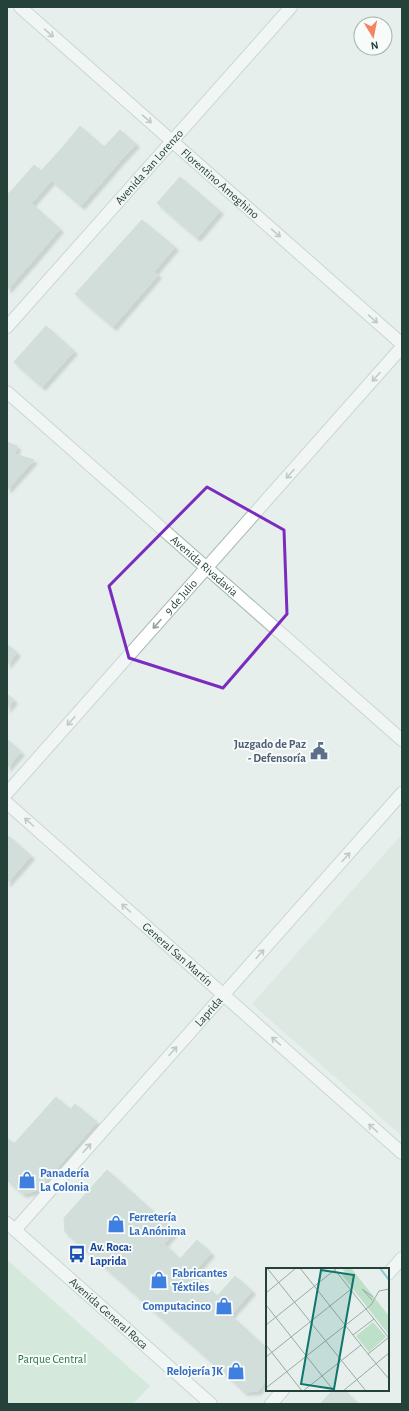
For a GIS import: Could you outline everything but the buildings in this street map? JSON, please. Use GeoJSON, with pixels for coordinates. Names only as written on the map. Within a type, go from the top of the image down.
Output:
{"type":"FeatureCollection","features":[{"type":"Feature","properties":{"kind":"street","name":"Florentino Ameghino"},"geometry":{"type":"LineString","coordinates":[[20,7],[402,344]]}},
{"type":"Feature","properties":{"kind":"street","name":"Avenida San Lorenzo"},"geometry":{"type":"LineString","coordinates":[[7,327],[291,7]]}},
{"type":"Feature","properties":{"kind":"street","name":"9 de Julio"},"geometry":{"type":"LineString","coordinates":[[7,793],[402,347]]}},
{"type":"Feature","properties":{"kind":"street","name":"Avenida Rivadavia"},"geometry":{"type":"LineString","coordinates":[[7,392],[402,740]]}},
{"type":"Feature","properties":{"kind":"street","name":"Laprida"},"geometry":{"type":"LineString","coordinates":[[11,1227],[223,995],[402,794]]}},
{"type":"Feature","properties":{"kind":"street","name":"General San Martín"},"geometry":{"type":"LineString","coordinates":[[7,803],[402,1154]]}},
{"type":"Feature","properties":{"kind":"street","name":"Avenida General Roca"},"geometry":{"type":"LineString","coordinates":[[11,1227],[211,1404]]}},
{"type":"Feature","properties":{"kind":"street"},"geometry":{"type":"LineString","coordinates":[[389,1273],[402,1258]]}},
{"type":"Feature","properties":{"kind":"street"},"geometry":{"type":"LineString","coordinates":[[271,1404],[282,1391]]}},
{"type":"Feature","properties":{"kind":"highlighted area"},"geometry":{"type":"Polygon","coordinates":[[[207,487],[284,530],[287,614],[223,688],[129,658],[109,586],[207,487]]]}},
{"type":"Feature","properties":{"kind":"shaded area"},"geometry":{"type":"Polygon","coordinates":[[[402,834],[402,1136],[252,1004],[402,834]]]}},
{"type":"Feature","properties":{"kind":"green space","name":"Parque Central"},"geometry":{"type":"Polygon","coordinates":[[[7,1260],[150,1386],[133,1404],[7,1404],[7,1260]]]}},
{"type":"Feature","properties":{"kind":"place","name":"Juzgado de Paz - Defensoría"},"geometry":{"type":"Point","coordinates":[319,751]}},
{"type":"Feature","properties":{"kind":"place","name":"Panadería La Colonia"},"geometry":{"type":"Point","coordinates":[27,1180]}},
{"type":"Feature","properties":{"kind":"place","name":"Ferretería La Anónima"},"geometry":{"type":"Point","coordinates":[116,1224]}},
{"type":"Feature","properties":{"kind":"place","name":"Av. Roca: Laprida"},"geometry":{"type":"Point","coordinates":[77,1254]}},
{"type":"Feature","properties":{"kind":"place","name":"Fabricantes Téxtiles"},"geometry":{"type":"Point","coordinates":[159,1280]}},
{"type":"Feature","properties":{"kind":"place","name":"Computacinco"},"geometry":{"type":"Point","coordinates":[224,1306]}},
{"type":"Feature","properties":{"kind":"place","name":"Relojería JK"},"geometry":{"type":"Point","coordinates":[236,1371]}}]}
